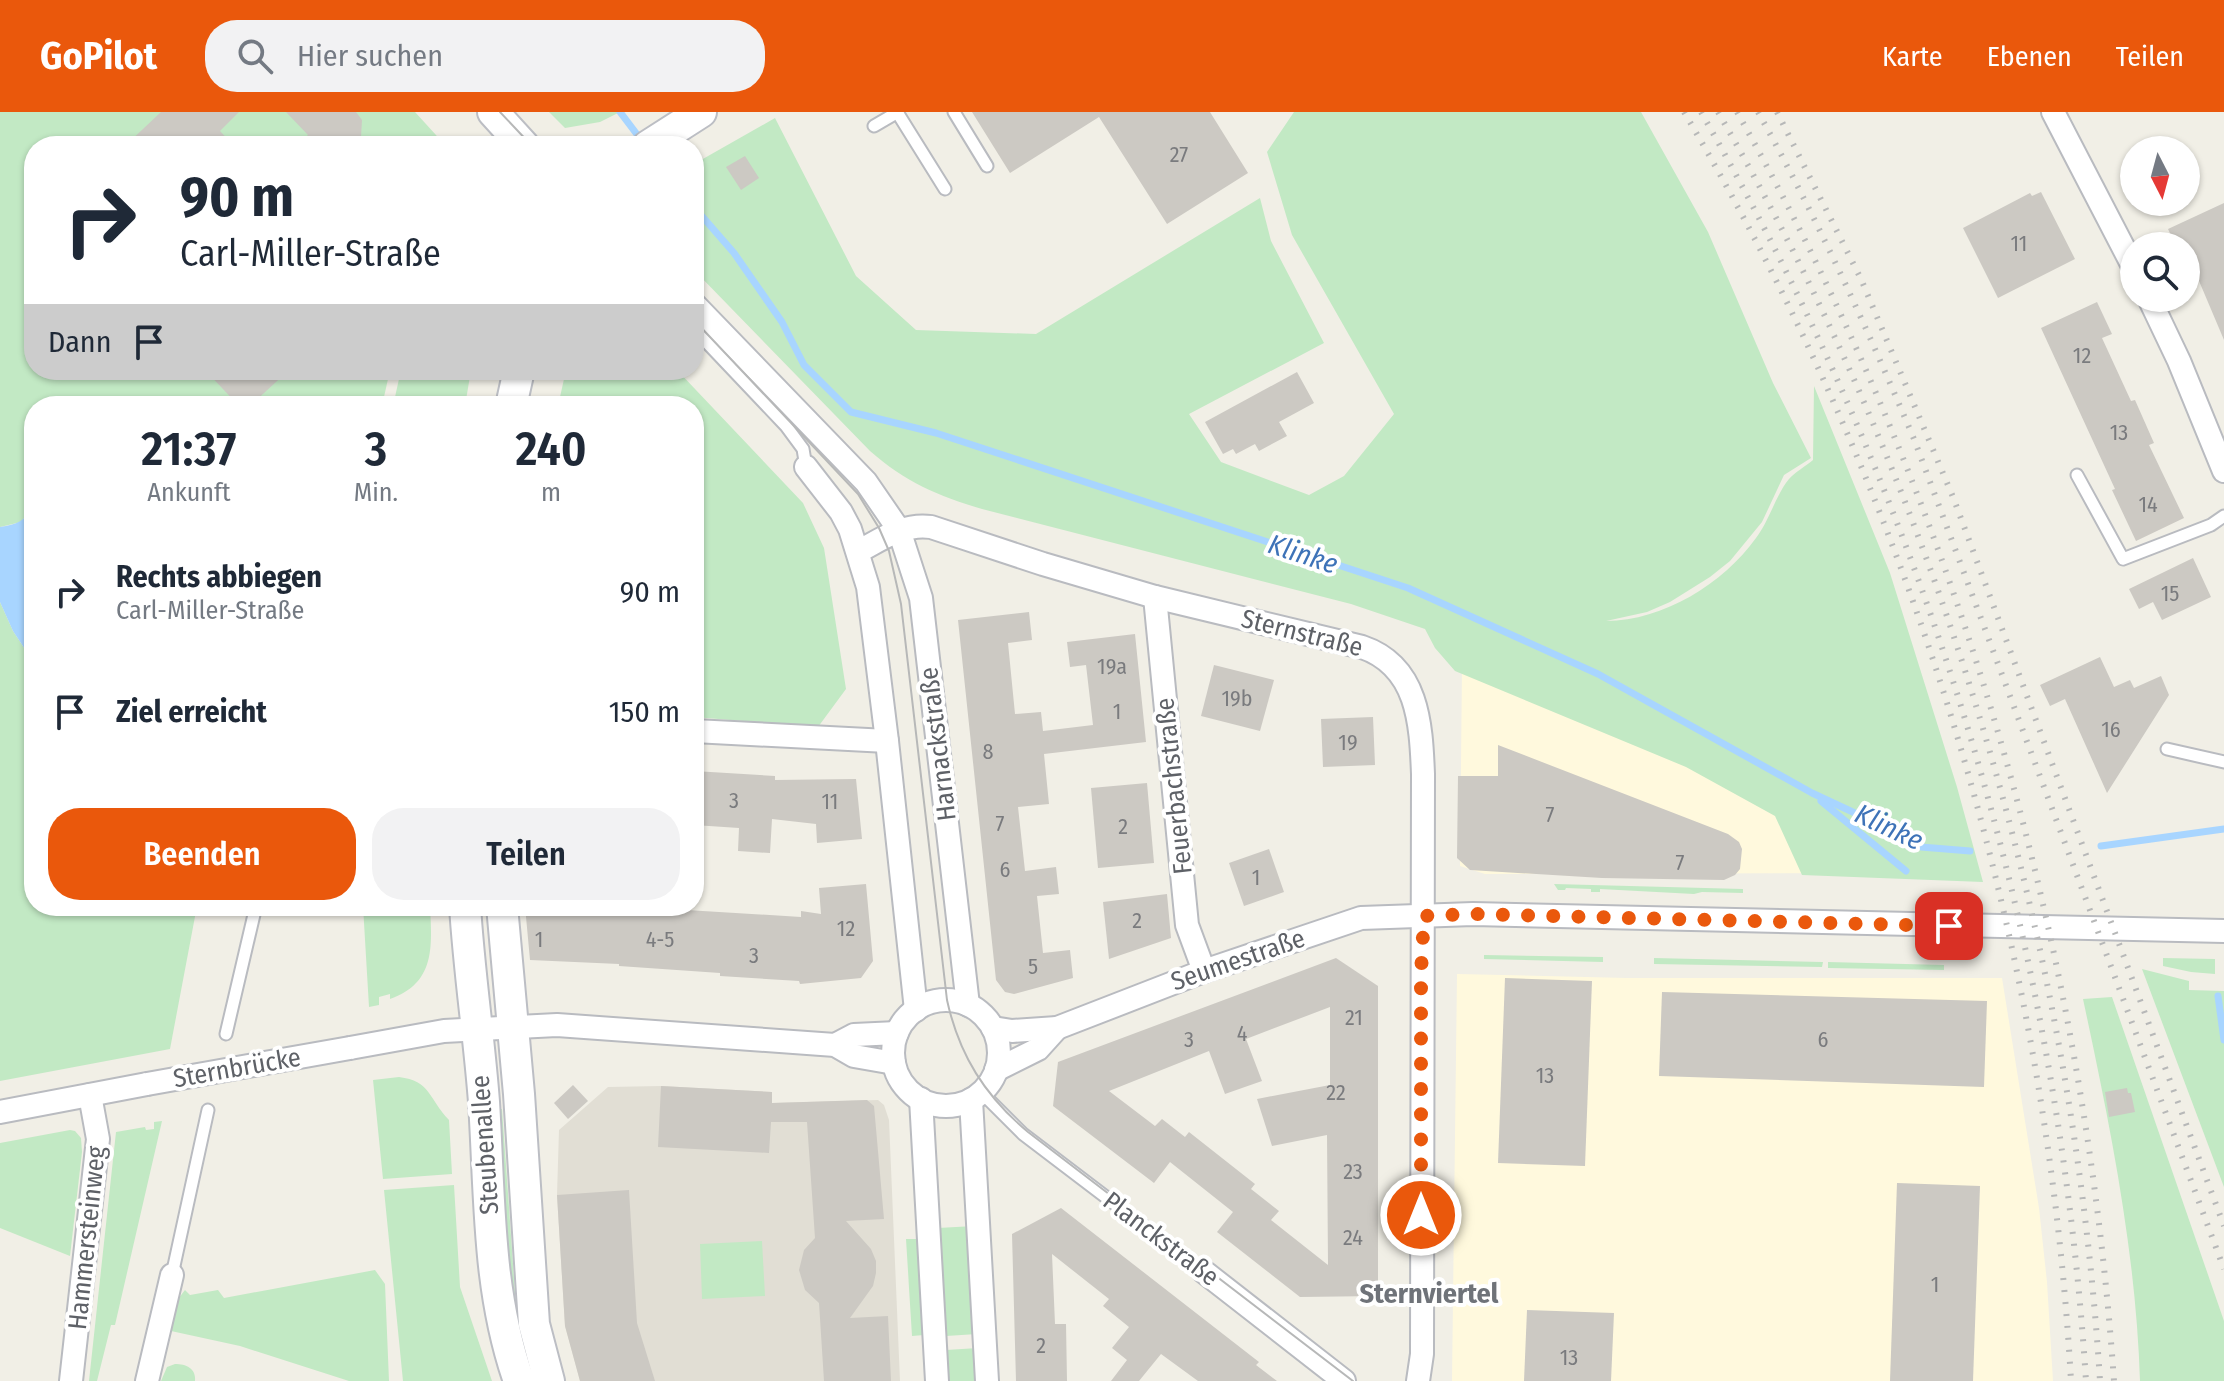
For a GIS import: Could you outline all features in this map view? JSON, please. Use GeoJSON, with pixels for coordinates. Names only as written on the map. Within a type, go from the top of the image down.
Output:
{"type":"FeatureCollection","features":[{"type":"Feature","properties":{"kind":"main road"},"geometry":{"type":"LineString","coordinates":[[493,112],[515,136]]}},
{"type":"Feature","properties":{"kind":"main road"},"geometry":{"type":"LineString","coordinates":[[664,136],[701,112]]}},
{"type":"Feature","properties":{"kind":"main road","name":"Steubenallee"},"geometry":{"type":"LineString","coordinates":[[466,916],[483,1096],[494,1276],[499,1315],[519,1381]]}},
{"type":"Feature","properties":{"kind":"main road","name":"Steubenallee"},"geometry":{"type":"LineString","coordinates":[[503,916],[534,1324],[549,1381]]}},
{"type":"Feature","properties":{"kind":"street"},"geometry":{"type":"LineString","coordinates":[[2053,112],[2120,241]]}},
{"type":"Feature","properties":{"kind":"street"},"geometry":{"type":"LineString","coordinates":[[2156,312],[2224,471]]}},
{"type":"Feature","properties":{"kind":"street"},"geometry":{"type":"LineString","coordinates":[[704,314],[866,482],[899,530],[859,551]]}},
{"type":"Feature","properties":{"kind":"street","name":"Harnackstraße"},"geometry":{"type":"LineString","coordinates":[[806,467],[841,512],[859,551],[870,601],[916,1010]]}},
{"type":"Feature","properties":{"kind":"street","name":"Sternstraße"},"geometry":{"type":"LineString","coordinates":[[899,530],[912,526],[931,527],[1155,597],[1347,643],[1376,653],[1395,666],[1414,697],[1420,723],[1424,916],[1422,1354],[1418,1381]]}},
{"type":"Feature","properties":{"kind":"street","name":"Harnackstraße"},"geometry":{"type":"LineString","coordinates":[[899,530],[921,598],[968,1005]]}},
{"type":"Feature","properties":{"kind":"street","name":"Feuerbachstraße"},"geometry":{"type":"LineString","coordinates":[[1155,597],[1187,925],[1204,971]]}},
{"type":"Feature","properties":{"kind":"street"},"geometry":{"type":"LineString","coordinates":[[704,732],[887,741]]}},
{"type":"Feature","properties":{"kind":"street","name":"Seumestraße"},"geometry":{"type":"LineString","coordinates":[[993,1028],[1020,1031],[1057,1028],[1204,971],[1361,918],[1473,914],[2224,931]]}},
{"type":"Feature","properties":{"kind":"street"},"geometry":{"type":"LineString","coordinates":[[942,1000],[968,1005],[993,1028],[998,1047],[996,1070],[976,1096],[946,1106],[921,1099],[903,1084],[894,1063],[893,1047],[897,1033],[906,1018],[916,1010],[942,1000]]}},
{"type":"Feature","properties":{"kind":"street"},"geometry":{"type":"LineString","coordinates":[[475,1029],[557,1025],[835,1045],[854,1056],[894,1063]]}},
{"type":"Feature","properties":{"kind":"street","name":"Seumestraße"},"geometry":{"type":"LineString","coordinates":[[996,1070],[1038,1049],[1057,1028]]}},
{"type":"Feature","properties":{"kind":"street","name":"Sternbrücke"},"geometry":{"type":"LineString","coordinates":[[0,1112],[386,1041],[475,1029]]}},
{"type":"Feature","properties":{"kind":"street"},"geometry":{"type":"LineString","coordinates":[[835,1045],[854,1035],[897,1033]]}},
{"type":"Feature","properties":{"kind":"street","name":"Hammersteinweg"},"geometry":{"type":"LineString","coordinates":[[71,1381],[98,1139],[90,1095]]}},
{"type":"Feature","properties":{"kind":"street"},"geometry":{"type":"LineString","coordinates":[[976,1096],[987,1381]]}},
{"type":"Feature","properties":{"kind":"street"},"geometry":{"type":"LineString","coordinates":[[921,1099],[937,1381]]}},
{"type":"Feature","properties":{"kind":"street","name":"Planckstraße"},"geometry":{"type":"LineString","coordinates":[[1203,1271],[1344,1381]]}},
{"type":"Feature","properties":{"kind":"street"},"geometry":{"type":"LineString","coordinates":[[147,1381],[172,1275]]}},
{"type":"Feature","properties":{"kind":"lane"},"geometry":{"type":"LineString","coordinates":[[874,126],[898,112],[945,189]]}},
{"type":"Feature","properties":{"kind":"lane"},"geometry":{"type":"LineString","coordinates":[[954,112],[987,166]]}},
{"type":"Feature","properties":{"kind":"lane"},"geometry":{"type":"LineString","coordinates":[[704,340],[786,426],[803,449],[806,467]]}},
{"type":"Feature","properties":{"kind":"lane"},"geometry":{"type":"LineString","coordinates":[[2077,475],[2123,559],[2211,525],[2224,516]]}},
{"type":"Feature","properties":{"kind":"lane"},"geometry":{"type":"LineString","coordinates":[[2167,749],[2224,762]]}},
{"type":"Feature","properties":{"kind":"lane"},"geometry":{"type":"LineString","coordinates":[[226,1034],[254,916]]}},
{"type":"Feature","properties":{"kind":"lane","name":"Planckstraße"},"geometry":{"type":"LineString","coordinates":[[976,1096],[1203,1271]]}},
{"type":"Feature","properties":{"kind":"lane"},"geometry":{"type":"LineString","coordinates":[[172,1275],[208,1110]]}},
{"type":"Feature","properties":{"kind":"shaded area"},"geometry":{"type":"Polygon","coordinates":[[[1462,666],[1763,801],[1884,873],[1485,874],[1460,866],[1462,666]]]}},
{"type":"Feature","properties":{"kind":"shaded area"},"geometry":{"type":"Polygon","coordinates":[[[1457,974],[1627,978],[2002,978],[2039,1208],[2053,1381],[1452,1381],[1457,974]]]}},
{"type":"Feature","properties":{"kind":"shaded area"},"geometry":{"type":"Polygon","coordinates":[[[661,1086],[772,1092],[772,1103],[878,1100],[884,1105],[889,1120],[900,1381],[580,1381],[565,1326],[557,1195],[559,1130],[608,1087],[661,1086]]]}},
{"type":"Feature","properties":{"kind":"green space"},"geometry":{"type":"Polygon","coordinates":[[[0,112],[415,112],[437,136],[24,136],[24,380],[388,380],[384,396],[24,396],[24,518],[21,522],[0,527],[0,112]]]}},
{"type":"Feature","properties":{"kind":"green space"},"geometry":{"type":"Polygon","coordinates":[[[549,112],[620,112],[600,122],[565,128],[549,112]]]}},
{"type":"Feature","properties":{"kind":"green space"},"geometry":{"type":"Polygon","coordinates":[[[1294,112],[1641,112],[1708,232],[1773,383],[1811,458],[1784,475],[1762,522],[1730,561],[1710,577],[1670,602],[1647,612],[1606,621],[1627,619],[1670,607],[1710,584],[1743,554],[1761,531],[1789,479],[1813,460],[1814,386],[1890,573],[1957,787],[1983,882],[1802,875],[1775,816],[1686,767],[1455,671],[1435,648],[1425,629],[1351,604],[982,509],[923,487],[870,451],[704,280],[704,158],[775,118],[856,276],[916,330],[1036,334],[1260,198],[1271,241],[1324,343],[1189,414],[1221,462],[1309,495],[1344,476],[1394,414],[1292,235],[1267,152],[1294,112]]]}},
{"type":"Feature","properties":{"kind":"green space"},"geometry":{"type":"Polygon","coordinates":[[[399,380],[469,380],[467,396],[395,396],[399,380]]]}},
{"type":"Feature","properties":{"kind":"green space"},"geometry":{"type":"Polygon","coordinates":[[[564,380],[686,380],[702,396],[560,396],[564,380]]]}},
{"type":"Feature","properties":{"kind":"green space"},"geometry":{"type":"Polygon","coordinates":[[[704,398],[803,503],[824,548],[846,689],[818,727],[704,718],[704,398]]]}},
{"type":"Feature","properties":{"kind":"green space"},"geometry":{"type":"Polygon","coordinates":[[[0,602],[24,648],[24,916],[195,916],[170,1049],[0,1081],[0,602]]]}},
{"type":"Feature","properties":{"kind":"green space"},"geometry":{"type":"Polygon","coordinates":[[[1554,884],[1743,889],[1743,893],[1600,889],[1600,892],[1591,892],[1591,889],[1558,890],[1554,884]]]}},
{"type":"Feature","properties":{"kind":"green space"},"geometry":{"type":"Polygon","coordinates":[[[364,916],[430,916],[430,949],[423,973],[405,992],[390,999],[390,994],[379,997],[379,1005],[369,1007],[364,916]]]}},
{"type":"Feature","properties":{"kind":"green space"},"geometry":{"type":"Polygon","coordinates":[[[1484,955],[1603,957],[1603,962],[1484,959],[1484,955]]]}},
{"type":"Feature","properties":{"kind":"green space"},"geometry":{"type":"Polygon","coordinates":[[[1654,958],[1823,962],[1822,967],[1654,964],[1654,958]]]}},
{"type":"Feature","properties":{"kind":"green space"},"geometry":{"type":"Polygon","coordinates":[[[2163,958],[2215,959],[2215,974],[2163,966],[2163,958]]]}},
{"type":"Feature","properties":{"kind":"green space"},"geometry":{"type":"Polygon","coordinates":[[[1828,962],[1944,965],[1944,970],[1828,968],[1828,962]]]}},
{"type":"Feature","properties":{"kind":"green space"},"geometry":{"type":"Polygon","coordinates":[[[2142,969],[2189,981],[2189,990],[2224,991],[2224,1187],[2142,969]]]}},
{"type":"Feature","properties":{"kind":"green space"},"geometry":{"type":"Polygon","coordinates":[[[2112,997],[2224,1321],[2224,1381],[2140,1381],[2127,1237],[2112,1141],[2083,999],[2112,997]]]}},
{"type":"Feature","properties":{"kind":"green space"},"geometry":{"type":"Polygon","coordinates":[[[399,1077],[423,1087],[449,1120],[452,1174],[383,1179],[373,1080],[399,1077]]]}},
{"type":"Feature","properties":{"kind":"green space"},"geometry":{"type":"Polygon","coordinates":[[[496,1109],[502,1109],[516,1306],[532,1381],[508,1287],[496,1109]]]}},
{"type":"Feature","properties":{"kind":"green space"},"geometry":{"type":"Polygon","coordinates":[[[162,1121],[115,1325],[111,1325],[97,1381],[89,1381],[116,1132],[145,1127],[146,1130],[154,1129],[154,1122],[162,1121]]]}},
{"type":"Feature","properties":{"kind":"green space"},"geometry":{"type":"Polygon","coordinates":[[[70,1130],[81,1138],[82,1152],[70,1256],[0,1228],[0,1143],[70,1130]]]}},
{"type":"Feature","properties":{"kind":"green space"},"geometry":{"type":"Polygon","coordinates":[[[454,1185],[460,1287],[492,1381],[403,1381],[384,1190],[454,1185]]]}},
{"type":"Feature","properties":{"kind":"green space"},"geometry":{"type":"Polygon","coordinates":[[[974,1226],[977,1334],[946,1336],[938,1228],[974,1226]]]}},
{"type":"Feature","properties":{"kind":"green space"},"geometry":{"type":"Polygon","coordinates":[[[906,1239],[917,1239],[924,1335],[912,1336],[906,1239]]]}},
{"type":"Feature","properties":{"kind":"green space"},"geometry":{"type":"Polygon","coordinates":[[[762,1241],[765,1296],[702,1299],[700,1244],[762,1241]]]}},
{"type":"Feature","properties":{"kind":"green space"},"geometry":{"type":"Polygon","coordinates":[[[375,1270],[385,1284],[389,1381],[349,1381],[240,1346],[171,1331],[178,1299],[185,1290],[190,1295],[218,1290],[224,1298],[375,1270]]]}},
{"type":"Feature","properties":{"kind":"green space"},"geometry":{"type":"Polygon","coordinates":[[[978,1348],[978,1381],[948,1381],[946,1350],[978,1348]]]}},
{"type":"Feature","properties":{"kind":"green space"},"geometry":{"type":"Polygon","coordinates":[[[175,1364],[190,1368],[195,1381],[161,1381],[167,1367],[175,1364]]]}},
{"type":"Feature","properties":{"kind":"water"},"geometry":{"type":"Polygon","coordinates":[[[24,518],[24,648],[0,602],[0,527],[24,518]]]}},
{"type":"Feature","properties":{"kind":"building"},"geometry":{"type":"Polygon","coordinates":[[[161,112],[239,112],[220,131],[225,136],[136,136],[161,112]]]}},
{"type":"Feature","properties":{"kind":"building"},"geometry":{"type":"Polygon","coordinates":[[[286,112],[356,112],[362,120],[361,136],[308,135],[286,112]]]}},
{"type":"Feature","properties":{"kind":"building"},"geometry":{"type":"Polygon","coordinates":[[[972,112],[1210,112],[1248,173],[1167,224],[1099,117],[1010,173],[972,112]]]}},
{"type":"Feature","properties":{"kind":"building"},"geometry":{"type":"Polygon","coordinates":[[[745,156],[759,178],[741,190],[726,167],[745,156]]]}},
{"type":"Feature","properties":{"kind":"building"},"geometry":{"type":"Polygon","coordinates":[[[2041,192],[2075,259],[1998,298],[1963,228],[2030,193],[2032,196],[2041,192]]]}},
{"type":"Feature","properties":{"kind":"building"},"geometry":{"type":"Polygon","coordinates":[[[2224,203],[2224,340],[2200,283],[2200,232],[2169,232],[2168,229],[2224,203]]]}},
{"type":"Feature","properties":{"kind":"building"},"geometry":{"type":"Polygon","coordinates":[[[2097,302],[2112,334],[2102,338],[2131,401],[2135,400],[2154,443],[2149,445],[2184,518],[2136,541],[2041,328],[2097,302]]]}},
{"type":"Feature","properties":{"kind":"building"},"geometry":{"type":"Polygon","coordinates":[[[1297,372],[1314,403],[1279,422],[1287,436],[1259,451],[1255,444],[1236,454],[1233,449],[1223,454],[1205,422],[1297,372]]]}},
{"type":"Feature","properties":{"kind":"building"},"geometry":{"type":"Polygon","coordinates":[[[214,380],[278,380],[261,396],[230,396],[214,380]]]}},
{"type":"Feature","properties":{"kind":"building"},"geometry":{"type":"Polygon","coordinates":[[[2193,558],[2211,597],[2162,620],[2153,602],[2139,609],[2129,589],[2193,558]]]}},
{"type":"Feature","properties":{"kind":"building"},"geometry":{"type":"Polygon","coordinates":[[[1029,612],[1032,640],[1008,643],[1015,714],[1041,712],[1043,731],[1093,725],[1086,665],[1070,667],[1067,642],[1135,634],[1146,742],[1044,754],[1049,804],[1018,807],[1025,871],[1056,867],[1059,894],[1037,896],[1043,953],[1070,950],[1073,978],[1014,994],[1005,992],[996,980],[958,620],[1029,612]]]}},
{"type":"Feature","properties":{"kind":"building"},"geometry":{"type":"Polygon","coordinates":[[[2100,657],[2114,687],[2130,680],[2134,688],[2161,676],[2169,695],[2107,793],[2065,699],[2050,706],[2040,685],[2100,657]]]}},
{"type":"Feature","properties":{"kind":"building"},"geometry":{"type":"Polygon","coordinates":[[[1214,665],[1274,680],[1260,731],[1201,716],[1214,665]]]}},
{"type":"Feature","properties":{"kind":"building"},"geometry":{"type":"Polygon","coordinates":[[[1373,717],[1375,765],[1323,767],[1321,719],[1373,717]]]}},
{"type":"Feature","properties":{"kind":"building"},"geometry":{"type":"Polygon","coordinates":[[[1498,745],[1728,834],[1739,842],[1742,849],[1740,869],[1724,880],[1602,878],[1470,870],[1457,858],[1458,776],[1498,776],[1498,745]]]}},
{"type":"Feature","properties":{"kind":"building"},"geometry":{"type":"Polygon","coordinates":[[[704,772],[775,776],[775,780],[856,779],[862,839],[817,843],[816,824],[772,819],[770,853],[738,851],[739,828],[704,826],[704,772]]]}},
{"type":"Feature","properties":{"kind":"building"},"geometry":{"type":"Polygon","coordinates":[[[1147,783],[1154,863],[1098,868],[1091,788],[1147,783]]]}},
{"type":"Feature","properties":{"kind":"building"},"geometry":{"type":"Polygon","coordinates":[[[1269,849],[1284,892],[1244,906],[1229,863],[1269,849]]]}},
{"type":"Feature","properties":{"kind":"building"},"geometry":{"type":"Polygon","coordinates":[[[866,884],[873,961],[861,978],[800,984],[799,981],[720,976],[720,973],[619,964],[530,960],[526,916],[704,916],[704,911],[801,917],[801,911],[821,914],[819,888],[866,884]]]}},
{"type":"Feature","properties":{"kind":"building"},"geometry":{"type":"Polygon","coordinates":[[[1167,894],[1171,938],[1109,959],[1103,902],[1167,894]]]}},
{"type":"Feature","properties":{"kind":"building"},"geometry":{"type":"Polygon","coordinates":[[[1336,958],[1378,986],[1378,1296],[1300,1297],[1217,1232],[1233,1212],[1170,1162],[1154,1183],[1053,1106],[1058,1062],[1336,958]],[[1330,1007],[1246,1039],[1262,1081],[1225,1094],[1209,1051],[1109,1091],[1155,1126],[1162,1119],[1185,1137],[1189,1132],[1255,1184],[1251,1189],[1279,1211],[1271,1220],[1328,1265],[1327,1135],[1272,1146],[1257,1099],[1330,1085],[1330,1007]]]}},
{"type":"Feature","properties":{"kind":"building"},"geometry":{"type":"Polygon","coordinates":[[[1505,978],[1592,981],[1585,1166],[1498,1163],[1505,978]]]}},
{"type":"Feature","properties":{"kind":"building"},"geometry":{"type":"Polygon","coordinates":[[[1662,992],[1987,1001],[1984,1087],[1659,1076],[1662,992]]]}},
{"type":"Feature","properties":{"kind":"building"},"geometry":{"type":"Polygon","coordinates":[[[573,1085],[588,1101],[568,1119],[554,1103],[573,1085]]]}},
{"type":"Feature","properties":{"kind":"building"},"geometry":{"type":"Polygon","coordinates":[[[661,1086],[772,1092],[772,1103],[867,1100],[874,1106],[884,1219],[846,1221],[871,1249],[876,1261],[873,1286],[850,1318],[888,1316],[891,1381],[824,1381],[819,1303],[805,1290],[799,1270],[804,1250],[815,1238],[807,1122],[771,1122],[769,1153],[658,1147],[661,1086]]]}},
{"type":"Feature","properties":{"kind":"building"},"geometry":{"type":"Polygon","coordinates":[[[2127,1088],[2135,1112],[2109,1117],[2105,1092],[2127,1088]]]}},
{"type":"Feature","properties":{"kind":"building"},"geometry":{"type":"Polygon","coordinates":[[[1897,1183],[1980,1186],[1973,1381],[1890,1381],[1897,1183]]]}},
{"type":"Feature","properties":{"kind":"building"},"geometry":{"type":"Polygon","coordinates":[[[629,1190],[637,1323],[655,1381],[580,1381],[565,1326],[557,1195],[629,1190]]]}},
{"type":"Feature","properties":{"kind":"building"},"geometry":{"type":"Polygon","coordinates":[[[1061,1208],[1259,1362],[1256,1365],[1277,1381],[1198,1381],[1161,1354],[1139,1381],[1111,1381],[1127,1360],[1112,1348],[1129,1327],[1103,1306],[1109,1299],[1052,1254],[1055,1324],[1066,1324],[1067,1381],[1016,1381],[1012,1234],[1061,1208]]]}},
{"type":"Feature","properties":{"kind":"building"},"geometry":{"type":"Polygon","coordinates":[[[1527,1310],[1614,1313],[1611,1381],[1524,1381],[1527,1310]]]}},
{"type":"Feature","properties":{"kind":"waterway","name":"Klinke"},"geometry":{"type":"LineString","coordinates":[[620,112],[638,136]]}},
{"type":"Feature","properties":{"kind":"waterway","name":"Klinke"},"geometry":{"type":"LineString","coordinates":[[704,218],[734,253],[782,322],[804,365],[851,412],[936,433],[1408,588],[1598,674],[1812,793],[1921,847],[1970,851]]}},
{"type":"Feature","properties":{"kind":"waterway"},"geometry":{"type":"LineString","coordinates":[[1821,801],[1906,871]]}},
{"type":"Feature","properties":{"kind":"waterway","name":"Klinke"},"geometry":{"type":"LineString","coordinates":[[2101,846],[2224,829]]}},
{"type":"Feature","properties":{"kind":"waterway"},"geometry":{"type":"LineString","coordinates":[[2218,996],[2224,1040]]}},
{"type":"Feature","properties":{"kind":"tram line"},"geometry":{"type":"LineString","coordinates":[[500,112],[523,136]]}},
{"type":"Feature","properties":{"kind":"tram line"},"geometry":{"type":"LineString","coordinates":[[704,331],[858,494],[889,551],[901,604],[947,1000],[959,1039],[976,1073],[999,1104],[1028,1132],[1353,1381]]}},
{"type":"Feature","properties":{"kind":"railway"},"geometry":{"type":"LineString","coordinates":[[1684,112],[1765,258],[1837,409],[1900,564],[1953,723],[1997,885],[2032,1049],[2057,1214],[2071,1381]]}},
{"type":"Feature","properties":{"kind":"railway"},"geometry":{"type":"LineString","coordinates":[[1701,112],[1781,261],[1852,412],[1914,567],[1967,724],[2011,885],[2045,1048],[2070,1213],[2086,1381]]}},
{"type":"Feature","properties":{"kind":"railway"},"geometry":{"type":"LineString","coordinates":[[1718,112],[1797,259],[1867,410],[1929,566],[1982,724],[2025,886],[2060,1050],[2085,1215],[2100,1381]]}},
{"type":"Feature","properties":{"kind":"railway"},"geometry":{"type":"LineString","coordinates":[[1737,112],[1815,260],[1884,412],[1944,567],[1996,726],[2039,886],[2073,1050],[2098,1215],[2114,1381]]}},
{"type":"Feature","properties":{"kind":"railway"},"geometry":{"type":"LineString","coordinates":[[1758,112],[1801,192],[1914,439],[2224,1269]]}},
{"type":"Feature","properties":{"kind":"railway"},"geometry":{"type":"LineString","coordinates":[[1777,112],[1861,279],[1953,497],[2224,1226]]}},
{"type":"Feature","properties":{"kind":"district","name":"Sternviertel"},"geometry":{"type":"Point","coordinates":[1429,1293]}},
{"type":"Feature","properties":{"kind":"route"},"geometry":{"type":"LineString","coordinates":[[1421,1215],[1421,973],[1424,916],[1473,914],[1949,926]]}}]}
